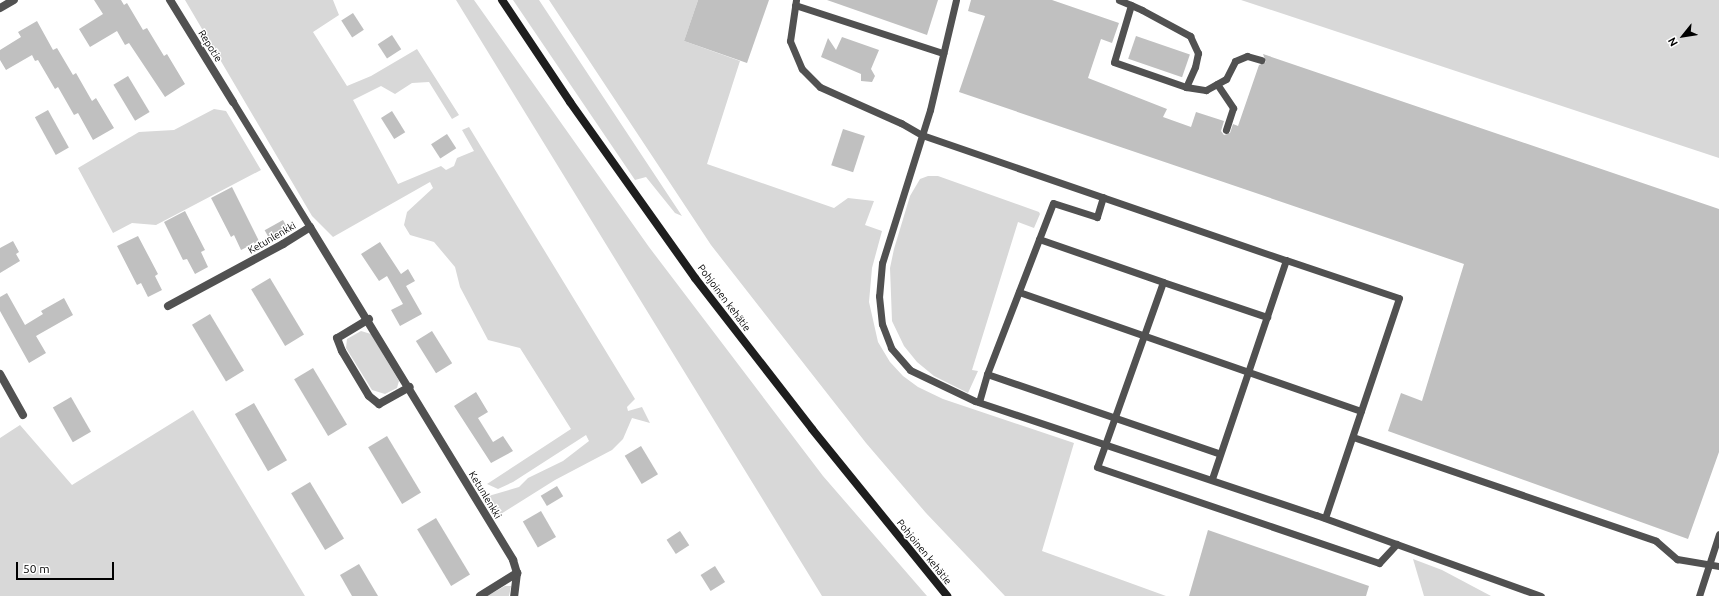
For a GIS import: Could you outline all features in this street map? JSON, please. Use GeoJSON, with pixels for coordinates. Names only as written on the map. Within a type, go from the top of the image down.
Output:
{"type":"FeatureCollection","features":[{"type":"Feature","properties":{"kind":"main road","name":"Pohjoinen kehätie"},"geometry":{"type":"LineString","coordinates":[[502,0],[570,102],[695,278],[812,429],[947,596]]}},
{"type":"Feature","properties":{"kind":"street"},"geometry":{"type":"LineString","coordinates":[[0,8],[14,0]]}},
{"type":"Feature","properties":{"kind":"street","name":"Repotie"},"geometry":{"type":"LineString","coordinates":[[170,0],[233,102]]}},
{"type":"Feature","properties":{"kind":"street","name":"Ketunlenkki"},"geometry":{"type":"LineString","coordinates":[[168,306],[283,244],[310,227],[369,319],[410,387],[512,560],[517,573]]}},
{"type":"Feature","properties":{"kind":"street"},"geometry":{"type":"LineString","coordinates":[[369,319],[337,338],[342,351],[369,396],[379,404],[410,387]]}},
{"type":"Feature","properties":{"kind":"street"},"geometry":{"type":"LineString","coordinates":[[0,374],[23,415]]}},
{"type":"Feature","properties":{"kind":"street"},"geometry":{"type":"LineString","coordinates":[[480,596],[517,573]]}},
{"type":"Feature","properties":{"kind":"street"},"geometry":{"type":"LineString","coordinates":[[514,596],[517,573]]}},
{"type":"Feature","properties":{"kind":"lane"},"geometry":{"type":"LineString","coordinates":[[956,0],[922,135],[882,263],[879,296],[882,324],[891,348],[910,370],[937,385],[979,402],[1325,518],[1540,596]]}},
{"type":"Feature","properties":{"kind":"lane"},"geometry":{"type":"LineString","coordinates":[[1119,0],[1190,36],[1198,53],[1195,67],[1186,87]]}},
{"type":"Feature","properties":{"kind":"lane"},"geometry":{"type":"LineString","coordinates":[[943,53],[796,3],[790,41],[802,69],[820,87],[901,123],[922,135],[1399,298],[1325,518]]}},
{"type":"Feature","properties":{"kind":"lane"},"geometry":{"type":"LineString","coordinates":[[1131,5],[1114,62],[1186,87],[1206,90],[1226,79],[1235,61],[1247,56],[1261,60]]}},
{"type":"Feature","properties":{"kind":"lane"},"geometry":{"type":"LineString","coordinates":[[1217,84],[1233,108],[1226,130]]}},
{"type":"Feature","properties":{"kind":"lane"},"geometry":{"type":"LineString","coordinates":[[233,102],[310,227]]}},
{"type":"Feature","properties":{"kind":"lane"},"geometry":{"type":"LineString","coordinates":[[979,402],[987,374],[1053,203],[1097,217],[1103,197]]}},
{"type":"Feature","properties":{"kind":"lane"},"geometry":{"type":"LineString","coordinates":[[1040,239],[1267,317]]}},
{"type":"Feature","properties":{"kind":"lane"},"geometry":{"type":"LineString","coordinates":[[1212,480],[1286,260]]}},
{"type":"Feature","properties":{"kind":"lane"},"geometry":{"type":"LineString","coordinates":[[1163,282],[1097,467],[1379,563],[1398,544]]}},
{"type":"Feature","properties":{"kind":"lane"},"geometry":{"type":"LineString","coordinates":[[1019,292],[1249,370],[1362,411]]}},
{"type":"Feature","properties":{"kind":"lane"},"geometry":{"type":"LineString","coordinates":[[987,374],[1220,454]]}},
{"type":"Feature","properties":{"kind":"lane"},"geometry":{"type":"LineString","coordinates":[[1353,437],[1656,541],[1677,559],[1719,566]]}},
{"type":"Feature","properties":{"kind":"lane"},"geometry":{"type":"LineString","coordinates":[[1699,596],[1719,534]]}},
{"type":"Feature","properties":{"kind":"shaded area"},"geometry":{"type":"Polygon","coordinates":[[[185,0],[333,0],[339,15],[313,32],[347,86],[371,76],[417,49],[459,115],[452,119],[429,82],[412,83],[395,94],[381,86],[353,100],[398,184],[441,166],[446,170],[454,166],[457,158],[474,151],[462,130],[469,127],[635,399],[627,407],[628,411],[642,407],[650,423],[632,418],[623,439],[612,450],[555,480],[496,517],[485,497],[519,487],[528,478],[563,461],[589,441],[586,435],[513,482],[498,489],[487,484],[571,429],[520,348],[488,340],[460,287],[455,267],[434,242],[410,235],[404,225],[407,212],[433,188],[430,182],[333,237],[312,216],[185,0]]]}},
{"type":"Feature","properties":{"kind":"shaded area"},"geometry":{"type":"Polygon","coordinates":[[[456,0],[474,0],[649,247],[823,476],[927,596],[822,596],[456,0]]]}},
{"type":"Feature","properties":{"kind":"shaded area"},"geometry":{"type":"Polygon","coordinates":[[[513,0],[539,0],[682,216],[675,213],[646,177],[635,180],[513,0]]]}},
{"type":"Feature","properties":{"kind":"shaded area"},"geometry":{"type":"Polygon","coordinates":[[[549,0],[698,0],[684,41],[740,61],[707,164],[834,208],[848,198],[874,201],[865,225],[882,231],[872,268],[869,302],[878,342],[890,362],[903,376],[918,387],[943,399],[1074,443],[1042,551],[1166,596],[1005,596],[926,513],[866,443],[711,245],[549,0]]]}},
{"type":"Feature","properties":{"kind":"shaded area"},"geometry":{"type":"Polygon","coordinates":[[[1241,0],[1719,0],[1719,158],[1241,0]]]}},
{"type":"Feature","properties":{"kind":"shaded area"},"geometry":{"type":"Polygon","coordinates":[[[214,109],[226,111],[261,170],[156,225],[132,223],[113,233],[78,168],[139,132],[174,130],[214,109]]]}},
{"type":"Feature","properties":{"kind":"shaded area"},"geometry":{"type":"Polygon","coordinates":[[[928,176],[938,176],[1039,212],[1040,214],[1034,228],[1018,222],[972,370],[978,371],[968,393],[934,376],[917,362],[904,346],[892,321],[890,268],[894,249],[910,196],[920,179],[928,176]]]}},
{"type":"Feature","properties":{"kind":"shaded area"},"geometry":{"type":"Polygon","coordinates":[[[361,331],[371,334],[399,381],[397,388],[385,394],[372,390],[346,348],[347,339],[361,331]]]}},
{"type":"Feature","properties":{"kind":"shaded area"},"geometry":{"type":"Polygon","coordinates":[[[193,410],[305,596],[0,596],[0,438],[20,425],[72,485],[193,410]]]}},
{"type":"Feature","properties":{"kind":"shaded area"},"geometry":{"type":"Polygon","coordinates":[[[1413,559],[1442,570],[1491,596],[1424,596],[1413,559]]]}},
{"type":"Feature","properties":{"kind":"shaded area"},"geometry":{"type":"Polygon","coordinates":[[[505,586],[511,586],[509,596],[487,596],[505,586]]]}},
{"type":"Feature","properties":{"kind":"building"},"geometry":{"type":"Polygon","coordinates":[[[94,0],[121,0],[124,5],[127,3],[143,30],[147,28],[164,56],[167,54],[185,84],[165,97],[129,43],[125,45],[117,31],[90,47],[79,29],[103,14],[94,0]]]}},
{"type":"Feature","properties":{"kind":"building"},"geometry":{"type":"Polygon","coordinates":[[[698,0],[769,0],[747,63],[684,41],[698,0]]]}},
{"type":"Feature","properties":{"kind":"building"},"geometry":{"type":"Polygon","coordinates":[[[827,0],[938,0],[927,35],[827,0]]]}},
{"type":"Feature","properties":{"kind":"building"},"geometry":{"type":"Polygon","coordinates":[[[971,0],[1052,0],[1119,23],[1112,43],[1101,39],[1088,78],[1167,109],[1163,117],[1191,127],[1196,112],[1224,121],[1221,131],[1224,135],[1230,133],[1233,124],[1238,126],[1259,65],[1266,62],[1263,54],[1719,209],[1719,452],[1688,539],[1388,431],[1401,393],[1422,401],[1464,264],[959,92],[985,16],[968,11],[971,0]]]}},
{"type":"Feature","properties":{"kind":"building"},"geometry":{"type":"Polygon","coordinates":[[[353,13],[364,30],[352,37],[341,21],[353,13]]]}},
{"type":"Feature","properties":{"kind":"building"},"geometry":{"type":"Polygon","coordinates":[[[37,21],[53,50],[57,48],[73,75],[76,73],[92,101],[96,98],[114,128],[93,140],[78,113],[74,115],[58,87],[55,89],[38,60],[35,61],[32,55],[6,70],[0,60],[0,50],[21,37],[18,32],[37,21]]]}},
{"type":"Feature","properties":{"kind":"building"},"geometry":{"type":"Polygon","coordinates":[[[392,35],[401,49],[387,59],[378,44],[392,35]]]}},
{"type":"Feature","properties":{"kind":"building"},"geometry":{"type":"Polygon","coordinates":[[[1136,36],[1190,55],[1182,77],[1128,59],[1136,36]]]}},
{"type":"Feature","properties":{"kind":"building"},"geometry":{"type":"Polygon","coordinates":[[[842,37],[879,50],[871,69],[875,76],[872,82],[861,81],[861,74],[821,57],[828,38],[836,50],[842,37]]]}},
{"type":"Feature","properties":{"kind":"building"},"geometry":{"type":"Polygon","coordinates":[[[128,76],[150,112],[135,121],[113,85],[128,76]]]}},
{"type":"Feature","properties":{"kind":"building"},"geometry":{"type":"Polygon","coordinates":[[[48,110],[69,148],[56,155],[35,117],[48,110]]]}},
{"type":"Feature","properties":{"kind":"building"},"geometry":{"type":"Polygon","coordinates":[[[392,111],[405,132],[394,139],[381,118],[392,111]]]}},
{"type":"Feature","properties":{"kind":"building"},"geometry":{"type":"Polygon","coordinates":[[[843,129],[865,136],[853,172],[831,165],[843,129]]]}},
{"type":"Feature","properties":{"kind":"building"},"geometry":{"type":"Polygon","coordinates":[[[447,134],[456,148],[440,159],[431,144],[447,134]]]}},
{"type":"Feature","properties":{"kind":"building"},"geometry":{"type":"Polygon","coordinates":[[[232,187],[259,241],[241,250],[234,235],[231,237],[211,198],[232,187]]]}},
{"type":"Feature","properties":{"kind":"building"},"geometry":{"type":"Polygon","coordinates":[[[185,211],[205,250],[201,252],[208,267],[195,274],[187,259],[183,260],[164,222],[185,211]]]}},
{"type":"Feature","properties":{"kind":"building"},"geometry":{"type":"Polygon","coordinates":[[[283,220],[289,231],[271,242],[265,230],[283,220]]]}},
{"type":"Feature","properties":{"kind":"building"},"geometry":{"type":"Polygon","coordinates":[[[138,236],[158,274],[155,276],[162,290],[148,297],[141,283],[137,285],[117,246],[138,236]]]}},
{"type":"Feature","properties":{"kind":"building"},"geometry":{"type":"Polygon","coordinates":[[[13,241],[19,252],[16,254],[20,261],[0,273],[0,248],[13,241]]]}},
{"type":"Feature","properties":{"kind":"building"},"geometry":{"type":"Polygon","coordinates":[[[380,242],[401,274],[408,269],[415,281],[406,286],[422,314],[400,326],[391,310],[403,304],[387,276],[379,281],[361,254],[380,242]]]}},
{"type":"Feature","properties":{"kind":"building"},"geometry":{"type":"Polygon","coordinates":[[[270,278],[304,335],[285,346],[251,289],[270,278]]]}},
{"type":"Feature","properties":{"kind":"building"},"geometry":{"type":"Polygon","coordinates":[[[7,293],[25,325],[43,314],[41,311],[64,298],[73,315],[36,336],[46,353],[29,363],[0,311],[0,297],[7,293]]]}},
{"type":"Feature","properties":{"kind":"building"},"geometry":{"type":"Polygon","coordinates":[[[210,314],[244,371],[226,381],[192,325],[210,314]]]}},
{"type":"Feature","properties":{"kind":"building"},"geometry":{"type":"Polygon","coordinates":[[[432,331],[452,363],[436,373],[416,341],[432,331]]]}},
{"type":"Feature","properties":{"kind":"building"},"geometry":{"type":"Polygon","coordinates":[[[313,368],[347,425],[328,436],[294,379],[313,368]]]}},
{"type":"Feature","properties":{"kind":"building"},"geometry":{"type":"Polygon","coordinates":[[[476,392],[488,412],[478,418],[493,442],[503,436],[513,451],[491,463],[454,406],[476,392]]]}},
{"type":"Feature","properties":{"kind":"building"},"geometry":{"type":"Polygon","coordinates":[[[71,397],[91,432],[73,442],[53,408],[71,397]]]}},
{"type":"Feature","properties":{"kind":"building"},"geometry":{"type":"Polygon","coordinates":[[[254,403],[287,460],[268,471],[235,414],[254,403]]]}},
{"type":"Feature","properties":{"kind":"building"},"geometry":{"type":"Polygon","coordinates":[[[387,436],[421,493],[402,504],[368,447],[387,436]]]}},
{"type":"Feature","properties":{"kind":"building"},"geometry":{"type":"Polygon","coordinates":[[[641,446],[658,474],[642,484],[625,456],[641,446]]]}},
{"type":"Feature","properties":{"kind":"building"},"geometry":{"type":"Polygon","coordinates":[[[310,482],[344,539],[325,550],[291,493],[310,482]]]}},
{"type":"Feature","properties":{"kind":"building"},"geometry":{"type":"Polygon","coordinates":[[[557,486],[563,496],[547,506],[541,496],[557,486]]]}},
{"type":"Feature","properties":{"kind":"building"},"geometry":{"type":"Polygon","coordinates":[[[541,511],[556,537],[538,547],[523,522],[541,511]]]}},
{"type":"Feature","properties":{"kind":"building"},"geometry":{"type":"Polygon","coordinates":[[[436,518],[470,575],[451,586],[417,529],[436,518]]]}},
{"type":"Feature","properties":{"kind":"building"},"geometry":{"type":"Polygon","coordinates":[[[1208,530],[1369,586],[1366,596],[1189,596],[1208,530]]]}},
{"type":"Feature","properties":{"kind":"building"},"geometry":{"type":"Polygon","coordinates":[[[680,531],[689,545],[676,554],[667,540],[680,531]]]}},
{"type":"Feature","properties":{"kind":"building"},"geometry":{"type":"Polygon","coordinates":[[[359,564],[378,596],[352,596],[340,575],[359,564]]]}},
{"type":"Feature","properties":{"kind":"building"},"geometry":{"type":"Polygon","coordinates":[[[715,566],[725,582],[711,591],[701,575],[715,566]]]}}]}
